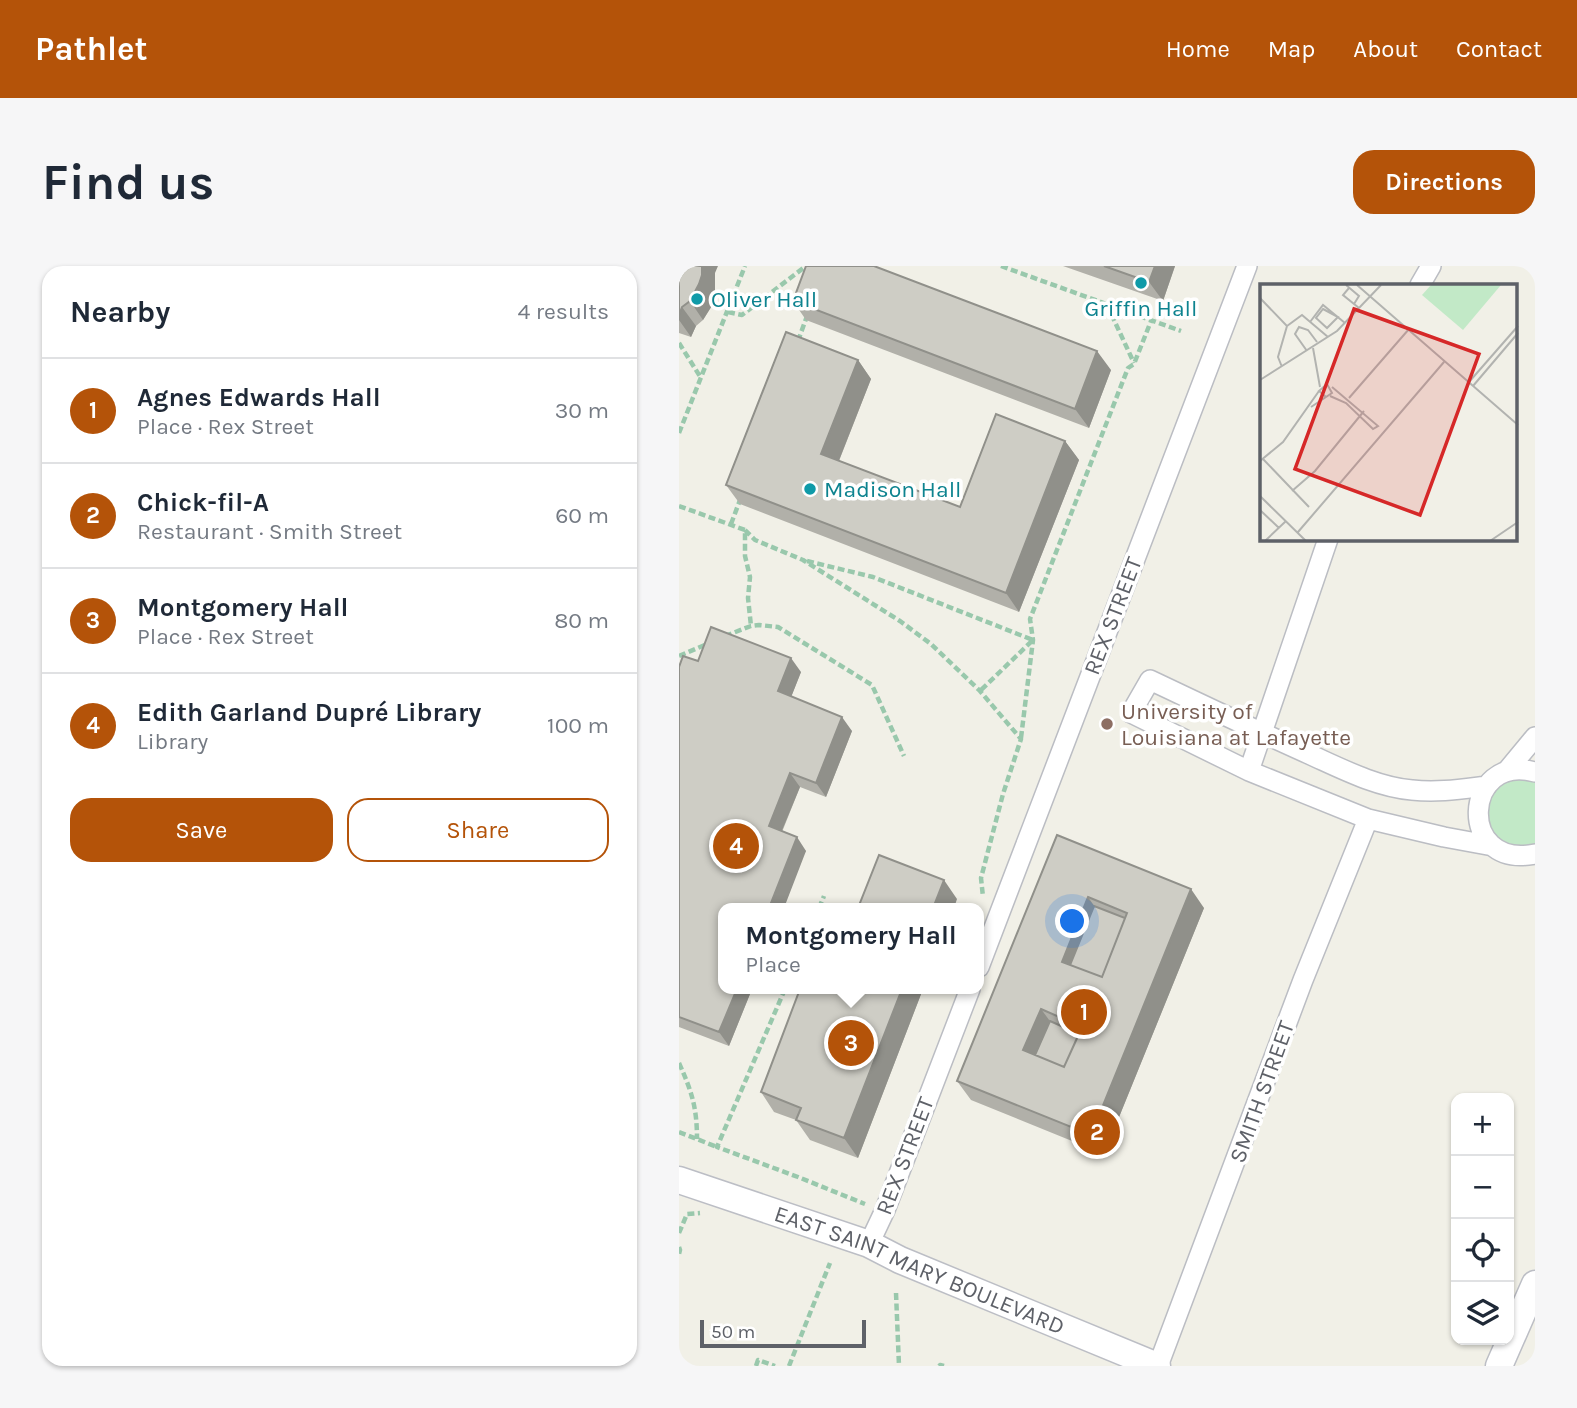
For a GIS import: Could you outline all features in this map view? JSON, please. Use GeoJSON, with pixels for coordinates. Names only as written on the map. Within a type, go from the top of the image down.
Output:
{"type":"FeatureCollection","features":[{"type":"Feature","properties":{"kind":"street","name":"REX STREET"},"geometry":{"type":"LineString","coordinates":[[984,954],[1247,266]]}},
{"type":"Feature","properties":{"kind":"street"},"geometry":{"type":"LineString","coordinates":[[1421,284],[1431,266]]}},
{"type":"Feature","properties":{"kind":"street"},"geometry":{"type":"LineString","coordinates":[[1249,771],[1327,541]]}},
{"type":"Feature","properties":{"kind":"street"},"geometry":{"type":"LineString","coordinates":[[1487,786],[1452,791],[1411,790],[1376,782],[1150,680],[1131,713],[1249,771],[1368,819],[1493,846]]}},
{"type":"Feature","properties":{"kind":"street"},"geometry":{"type":"LineString","coordinates":[[1506,772],[1535,737]]}},
{"type":"Feature","properties":{"kind":"street"},"geometry":{"type":"LineString","coordinates":[[1530,858],[1505,853],[1493,846],[1484,836],[1478,809],[1481,796],[1496,778],[1519,769],[1535,772]]}},
{"type":"Feature","properties":{"kind":"street","name":"SMITH STREET"},"geometry":{"type":"LineString","coordinates":[[1158,1366],[1303,980],[1368,819]]}},
{"type":"Feature","properties":{"kind":"street","name":"REX STREET"},"geometry":{"type":"LineString","coordinates":[[869,1244],[885,1210],[968,994]]}},
{"type":"Feature","properties":{"kind":"street","name":"EAST SAINT MARY BOULEVARD"},"geometry":{"type":"LineString","coordinates":[[679,1180],[869,1244],[1158,1366]]}},
{"type":"Feature","properties":{"kind":"street"},"geometry":{"type":"LineString","coordinates":[[1499,1366],[1535,1284]]}},
{"type":"Feature","properties":{"kind":"path"},"geometry":{"type":"LineString","coordinates":[[679,433],[745,266]]}},
{"type":"Feature","properties":{"kind":"path"},"geometry":{"type":"LineString","coordinates":[[728,312],[742,315],[806,266]]}},
{"type":"Feature","properties":{"kind":"path"},"geometry":{"type":"LineString","coordinates":[[1001,266],[1181,331]]}},
{"type":"Feature","properties":{"kind":"path"},"geometry":{"type":"LineString","coordinates":[[797,343],[811,305]]}},
{"type":"Feature","properties":{"kind":"path"},"geometry":{"type":"LineString","coordinates":[[1107,305],[1134,364]]}},
{"type":"Feature","properties":{"kind":"path"},"geometry":{"type":"LineString","coordinates":[[983,901],[981,878],[1003,793],[1021,739],[1033,640],[1030,619],[1128,368],[1134,364],[1151,321]]}},
{"type":"Feature","properties":{"kind":"path"},"geometry":{"type":"LineString","coordinates":[[679,343],[701,378]]}},
{"type":"Feature","properties":{"kind":"path"},"geometry":{"type":"LineString","coordinates":[[731,524],[741,498]]}},
{"type":"Feature","properties":{"kind":"path"},"geometry":{"type":"LineString","coordinates":[[679,506],[745,530],[755,540],[803,560],[873,577],[1033,640]]}},
{"type":"Feature","properties":{"kind":"path"},"geometry":{"type":"LineString","coordinates":[[745,530],[751,626]]}},
{"type":"Feature","properties":{"kind":"path"},"geometry":{"type":"LineString","coordinates":[[803,560],[900,621],[931,644],[980,691],[1021,739]]}},
{"type":"Feature","properties":{"kind":"path"},"geometry":{"type":"LineString","coordinates":[[724,636],[751,626],[778,627],[872,685],[904,756]]}},
{"type":"Feature","properties":{"kind":"path"},"geometry":{"type":"LineString","coordinates":[[980,691],[1033,640]]}},
{"type":"Feature","properties":{"kind":"path"},"geometry":{"type":"LineString","coordinates":[[679,656],[713,641]]}},
{"type":"Feature","properties":{"kind":"path"},"geometry":{"type":"LineString","coordinates":[[821,903],[824,896]]}},
{"type":"Feature","properties":{"kind":"path"},"geometry":{"type":"LineString","coordinates":[[717,1147],[783,994]]}},
{"type":"Feature","properties":{"kind":"path"},"geometry":{"type":"LineString","coordinates":[[679,1063],[695,1107],[697,1139]]}},
{"type":"Feature","properties":{"kind":"path"},"geometry":{"type":"LineString","coordinates":[[679,1132],[865,1204]]}},
{"type":"Feature","properties":{"kind":"path"},"geometry":{"type":"LineString","coordinates":[[679,1233],[687,1214],[700,1213]]}},
{"type":"Feature","properties":{"kind":"path"},"geometry":{"type":"LineString","coordinates":[[679,1247],[679,1254]]}},
{"type":"Feature","properties":{"kind":"path"},"geometry":{"type":"LineString","coordinates":[[789,1366],[830,1263]]}},
{"type":"Feature","properties":{"kind":"path"},"geometry":{"type":"LineString","coordinates":[[896,1293],[899,1366]]}},
{"type":"Feature","properties":{"kind":"path"},"geometry":{"type":"LineString","coordinates":[[756,1366],[758,1360],[775,1366]]}},
{"type":"Feature","properties":{"kind":"green space"},"geometry":{"type":"Polygon","coordinates":[[[1511,779],[1535,780],[1535,845],[1518,846],[1505,842],[1495,834],[1489,824],[1489,800],[1497,788],[1511,779]]]}},
{"type":"Feature","properties":{"kind":"building"},"geometry":{"type":"Polygon","coordinates":[[[679,266],[702,266],[702,275],[690,301],[682,307],[679,315],[679,266]]]}},
{"type":"Feature","properties":{"kind":"building"},"geometry":{"type":"Polygon","coordinates":[[[806,266],[874,266],[1097,351],[1075,409],[793,301],[806,266]]]}},
{"type":"Feature","properties":{"kind":"building"},"geometry":{"type":"Polygon","coordinates":[[[1104,266],[1155,266],[1149,282],[1104,266]]]}},
{"type":"Feature","properties":{"kind":"building","name":"Madison Hall"},"geometry":{"type":"Polygon","coordinates":[[[786,332],[858,360],[821,454],[960,507],[996,414],[1065,441],[1006,593],[726,485],[786,332]]]}},
{"type":"Feature","properties":{"kind":"building"},"geometry":{"type":"Polygon","coordinates":[[[711,627],[791,658],[778,691],[842,717],[816,783],[790,773],[769,826],[797,837],[771,903],[718,903],[718,994],[735,994],[719,1032],[679,1017],[679,667],[683,656],[698,661],[711,627]]]}},
{"type":"Feature","properties":{"kind":"building"},"geometry":{"type":"Polygon","coordinates":[[[1057,835],[1191,889],[1091,1135],[957,1081],[1057,835]],[[1088,897],[1062,962],[1102,977],[1127,913],[1088,897]],[[1041,1009],[1023,1050],[1064,1067],[1082,1027],[1041,1009]]]}},
{"type":"Feature","properties":{"kind":"building"},"geometry":{"type":"Polygon","coordinates":[[[879,855],[944,880],[935,903],[860,903],[879,855]]]}},
{"type":"Feature","properties":{"kind":"building"},"geometry":{"type":"Polygon","coordinates":[[[1094,906],[1125,918],[1102,977],[1070,965],[1094,906]]]}},
{"type":"Feature","properties":{"kind":"building"},"geometry":{"type":"Polygon","coordinates":[[[798,994],[900,994],[844,1138],[796,1120],[801,1108],[761,1092],[798,994]]]}},
{"type":"Feature","properties":{"kind":"building"},"geometry":{"type":"Polygon","coordinates":[[[1050,1021],[1079,1034],[1064,1067],[1035,1055],[1050,1021]]]}},
{"type":"Feature","properties":{"kind":"place","name":"Griffin Hall"},"geometry":{"type":"Point","coordinates":[1141,283]}},
{"type":"Feature","properties":{"kind":"place","name":"Oliver Hall"},"geometry":{"type":"Point","coordinates":[697,299]}},
{"type":"Feature","properties":{"kind":"place","name":"Madison Hall"},"geometry":{"type":"Point","coordinates":[810,489]}},
{"type":"Feature","properties":{"kind":"place","name":"University of Louisiana at Lafayette"},"geometry":{"type":"Point","coordinates":[1107,724]}},
{"type":"Feature","properties":{"kind":"place","name":"Edith Garland Dupré Library"},"geometry":{"type":"Point","coordinates":[736,846]}},
{"type":"Feature","properties":{"kind":"place","name":"Agnes Edwards Hall"},"geometry":{"type":"Point","coordinates":[1084,1012]}},
{"type":"Feature","properties":{"kind":"place","name":"Montgomery Hall"},"geometry":{"type":"Point","coordinates":[851,1043]}},
{"type":"Feature","properties":{"kind":"place","name":"Chick-fil-A"},"geometry":{"type":"Point","coordinates":[1097,1132]}}]}
